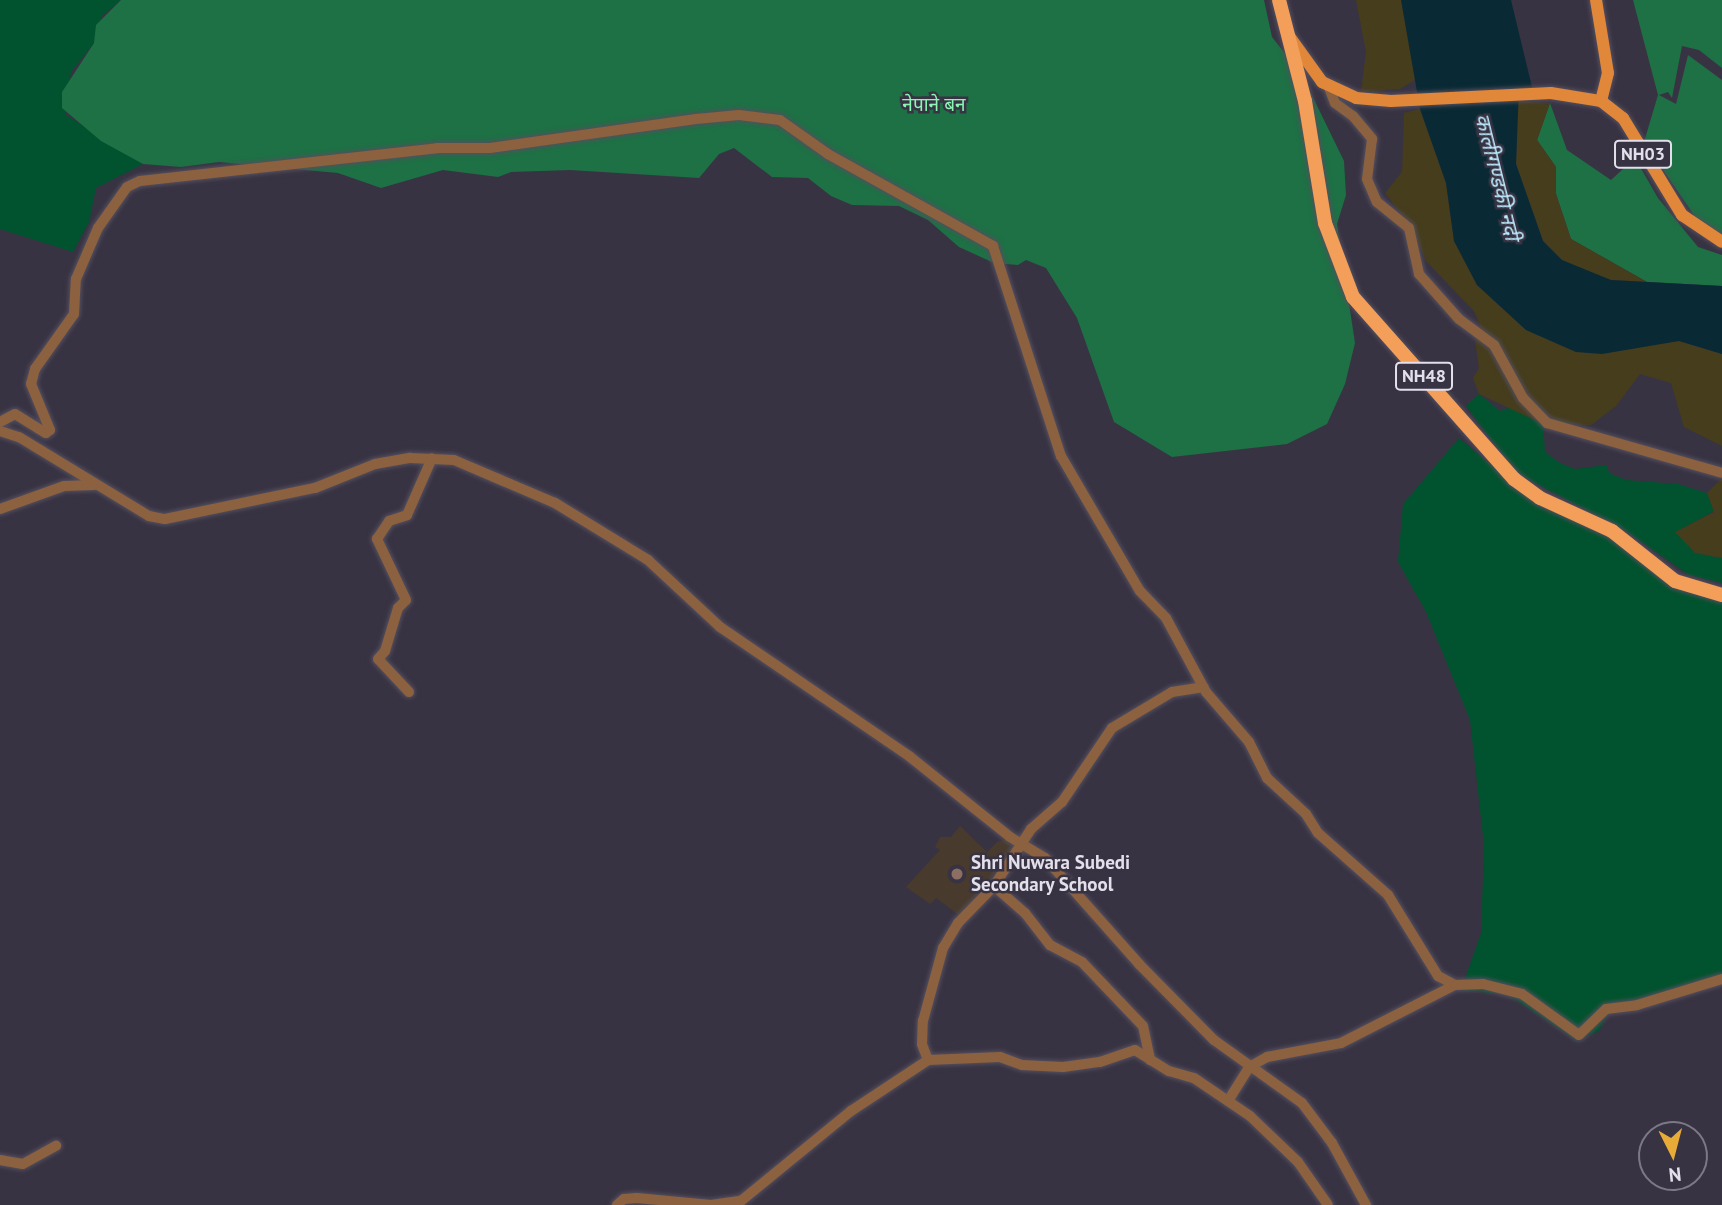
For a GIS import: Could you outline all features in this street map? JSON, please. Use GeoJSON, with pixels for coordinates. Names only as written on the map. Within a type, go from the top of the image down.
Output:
{"type":"FeatureCollection","features":[{"type":"Feature","properties":{"kind":"highway"},"geometry":{"type":"LineString","coordinates":[[1279,0],[1288,34]]}},
{"type":"Feature","properties":{"kind":"highway","name":"NH48"},"geometry":{"type":"LineString","coordinates":[[1288,34],[1305,101],[1325,223],[1353,298],[1514,479],[1540,498],[1612,531],[1675,581],[1722,595]]}},
{"type":"Feature","properties":{"kind":"main road"},"geometry":{"type":"LineString","coordinates":[[1288,34],[1328,85],[1356,98],[1391,101],[1551,93],[1601,100],[1608,72],[1596,0]]}},
{"type":"Feature","properties":{"kind":"main road","name":"NH03"},"geometry":{"type":"LineString","coordinates":[[1601,100],[1623,118],[1682,215],[1722,242]]}},
{"type":"Feature","properties":{"kind":"street"},"geometry":{"type":"LineString","coordinates":[[1328,85],[1335,103],[1353,116],[1372,139],[1367,179],[1377,202],[1409,228],[1419,274],[1459,319],[1494,345],[1523,398],[1547,423],[1722,473]]}},
{"type":"Feature","properties":{"kind":"street"},"geometry":{"type":"LineString","coordinates":[[0,422],[15,414],[46,433],[50,430],[31,384],[35,369],[74,314],[76,279],[98,228],[127,187],[140,181],[437,148],[490,148],[696,119],[766,117],[780,120],[828,154],[993,247],[1061,456],[1114,540],[1140,591],[1166,618],[1204,687],[1249,742],[1267,778],[1306,814],[1318,833],[1388,895],[1433,969],[1455,985]]}},
{"type":"Feature","properties":{"kind":"street"},"geometry":{"type":"LineString","coordinates":[[0,432],[54,456],[95,485],[149,516],[164,519],[315,488],[375,464],[432,458],[454,460],[505,479],[555,503],[648,560],[720,626],[909,756],[961,800],[1067,878],[1139,964],[1214,1040],[1249,1067],[1280,1083],[1302,1103],[1332,1143],[1366,1205]]}},
{"type":"Feature","properties":{"kind":"street"},"geometry":{"type":"LineString","coordinates":[[409,692],[378,659],[385,652],[398,608],[406,600],[377,539],[388,521],[407,514],[432,458]]}},
{"type":"Feature","properties":{"kind":"street"},"geometry":{"type":"LineString","coordinates":[[0,509],[64,486],[95,485]]}},
{"type":"Feature","properties":{"kind":"street"},"geometry":{"type":"LineString","coordinates":[[928,1060],[922,1044],[923,1021],[943,948],[958,923],[994,886],[1021,842],[1062,802],[1112,728],[1172,692],[1204,687]]}},
{"type":"Feature","properties":{"kind":"street"},"geometry":{"type":"LineString","coordinates":[[994,886],[1025,913],[1050,945],[1082,962],[1143,1026],[1150,1060]]}},
{"type":"Feature","properties":{"kind":"street"},"geometry":{"type":"LineString","coordinates":[[1228,1101],[1249,1067],[1267,1057],[1341,1043],[1455,985],[1483,984],[1522,994],[1579,1035],[1606,1009],[1637,1005],[1722,979]]}},
{"type":"Feature","properties":{"kind":"street"},"geometry":{"type":"LineString","coordinates":[[617,1205],[624,1199],[637,1198],[711,1205],[741,1201],[851,1111],[928,1060],[1000,1057],[1022,1065],[1063,1068],[1100,1062],[1135,1050],[1150,1060],[1194,1079],[1276,1138],[1328,1205]]}},
{"type":"Feature","properties":{"kind":"street"},"geometry":{"type":"LineString","coordinates":[[0,1160],[23,1164],[56,1146]]}},
{"type":"Feature","properties":{"kind":"shaded area","name":"Shri Nuwara Subedi Secondary School"},"geometry":{"type":"Polygon","coordinates":[[[960,826],[987,852],[997,842],[1007,839],[1013,850],[960,916],[936,898],[930,904],[906,887],[940,850],[935,847],[940,837],[951,837],[960,826]]]}},
{"type":"Feature","properties":{"kind":"green space"},"geometry":{"type":"Polygon","coordinates":[[[0,0],[121,0],[102,16],[94,43],[71,72],[66,115],[143,164],[96,188],[89,222],[73,252],[0,229],[0,0]]]}},
{"type":"Feature","properties":{"kind":"green space","name":"नेपाने बन"},"geometry":{"type":"Polygon","coordinates":[[[121,0],[1264,0],[1272,37],[1302,75],[1344,161],[1346,195],[1337,224],[1355,343],[1345,384],[1327,424],[1287,444],[1172,457],[1114,422],[1077,318],[1046,268],[1026,260],[1018,265],[994,263],[959,247],[928,220],[899,206],[852,205],[831,196],[808,178],[772,177],[734,148],[719,154],[699,178],[570,170],[511,172],[498,177],[443,170],[381,188],[338,173],[219,162],[181,167],[143,164],[101,141],[62,108],[62,92],[94,43],[96,25],[121,0]]]}},
{"type":"Feature","properties":{"kind":"green space"},"geometry":{"type":"Polygon","coordinates":[[[1633,0],[1722,0],[1722,68],[1699,50],[1682,46],[1672,98],[1668,92],[1659,95],[1676,104],[1688,55],[1722,80],[1722,236],[1698,221],[1644,142],[1658,95],[1633,0]]]}},
{"type":"Feature","properties":{"kind":"green space"},"geometry":{"type":"Polygon","coordinates":[[[1550,103],[1567,150],[1611,180],[1635,158],[1658,198],[1698,247],[1722,255],[1722,286],[1647,282],[1571,239],[1556,194],[1556,167],[1537,140],[1550,103]]]}},
{"type":"Feature","properties":{"kind":"green space"},"geometry":{"type":"Polygon","coordinates":[[[1479,394],[1500,411],[1514,406],[1543,424],[1545,452],[1560,463],[1575,469],[1607,465],[1609,473],[1626,480],[1678,484],[1707,493],[1714,511],[1676,532],[1695,553],[1722,558],[1722,583],[1689,575],[1624,530],[1516,473],[1466,406],[1479,394]]]}},
{"type":"Feature","properties":{"kind":"green space"},"geometry":{"type":"Polygon","coordinates":[[[1459,438],[1537,503],[1613,538],[1722,602],[1722,982],[1608,1014],[1599,1031],[1577,1041],[1508,995],[1461,990],[1481,933],[1484,846],[1470,720],[1426,612],[1398,562],[1403,504],[1459,438]]]}},
{"type":"Feature","properties":{"kind":"sand"},"geometry":{"type":"Polygon","coordinates":[[[1356,0],[1401,0],[1416,79],[1400,89],[1361,92],[1366,52],[1356,0]]]}},
{"type":"Feature","properties":{"kind":"sand"},"geometry":{"type":"Polygon","coordinates":[[[1518,101],[1550,103],[1537,140],[1556,167],[1556,194],[1571,239],[1647,282],[1611,280],[1588,273],[1562,260],[1543,241],[1516,164],[1518,101]]]}},
{"type":"Feature","properties":{"kind":"sand"},"geometry":{"type":"Polygon","coordinates":[[[1420,109],[1446,183],[1454,241],[1477,285],[1526,330],[1576,352],[1679,341],[1722,354],[1722,446],[1684,427],[1671,383],[1640,374],[1616,406],[1591,425],[1543,424],[1479,394],[1473,378],[1479,368],[1475,340],[1480,326],[1474,311],[1426,261],[1412,228],[1385,193],[1402,172],[1404,113],[1420,109]]]}},
{"type":"Feature","properties":{"kind":"sand"},"geometry":{"type":"Polygon","coordinates":[[[1722,478],[1722,558],[1695,553],[1675,532],[1714,512],[1707,493],[1722,478]]]}},
{"type":"Feature","properties":{"kind":"water","name":"कालीगण्डकी नदी"},"geometry":{"type":"Polygon","coordinates":[[[1401,0],[1511,0],[1532,87],[1519,88],[1516,164],[1543,241],[1562,260],[1611,280],[1722,286],[1722,354],[1679,341],[1602,354],[1576,352],[1526,330],[1477,285],[1454,241],[1446,183],[1420,109],[1401,0]]]}},
{"type":"Feature","properties":{"kind":"place","name":"Shri Nuwara Subedi Secondary School"},"geometry":{"type":"Point","coordinates":[957,874]}}]}
